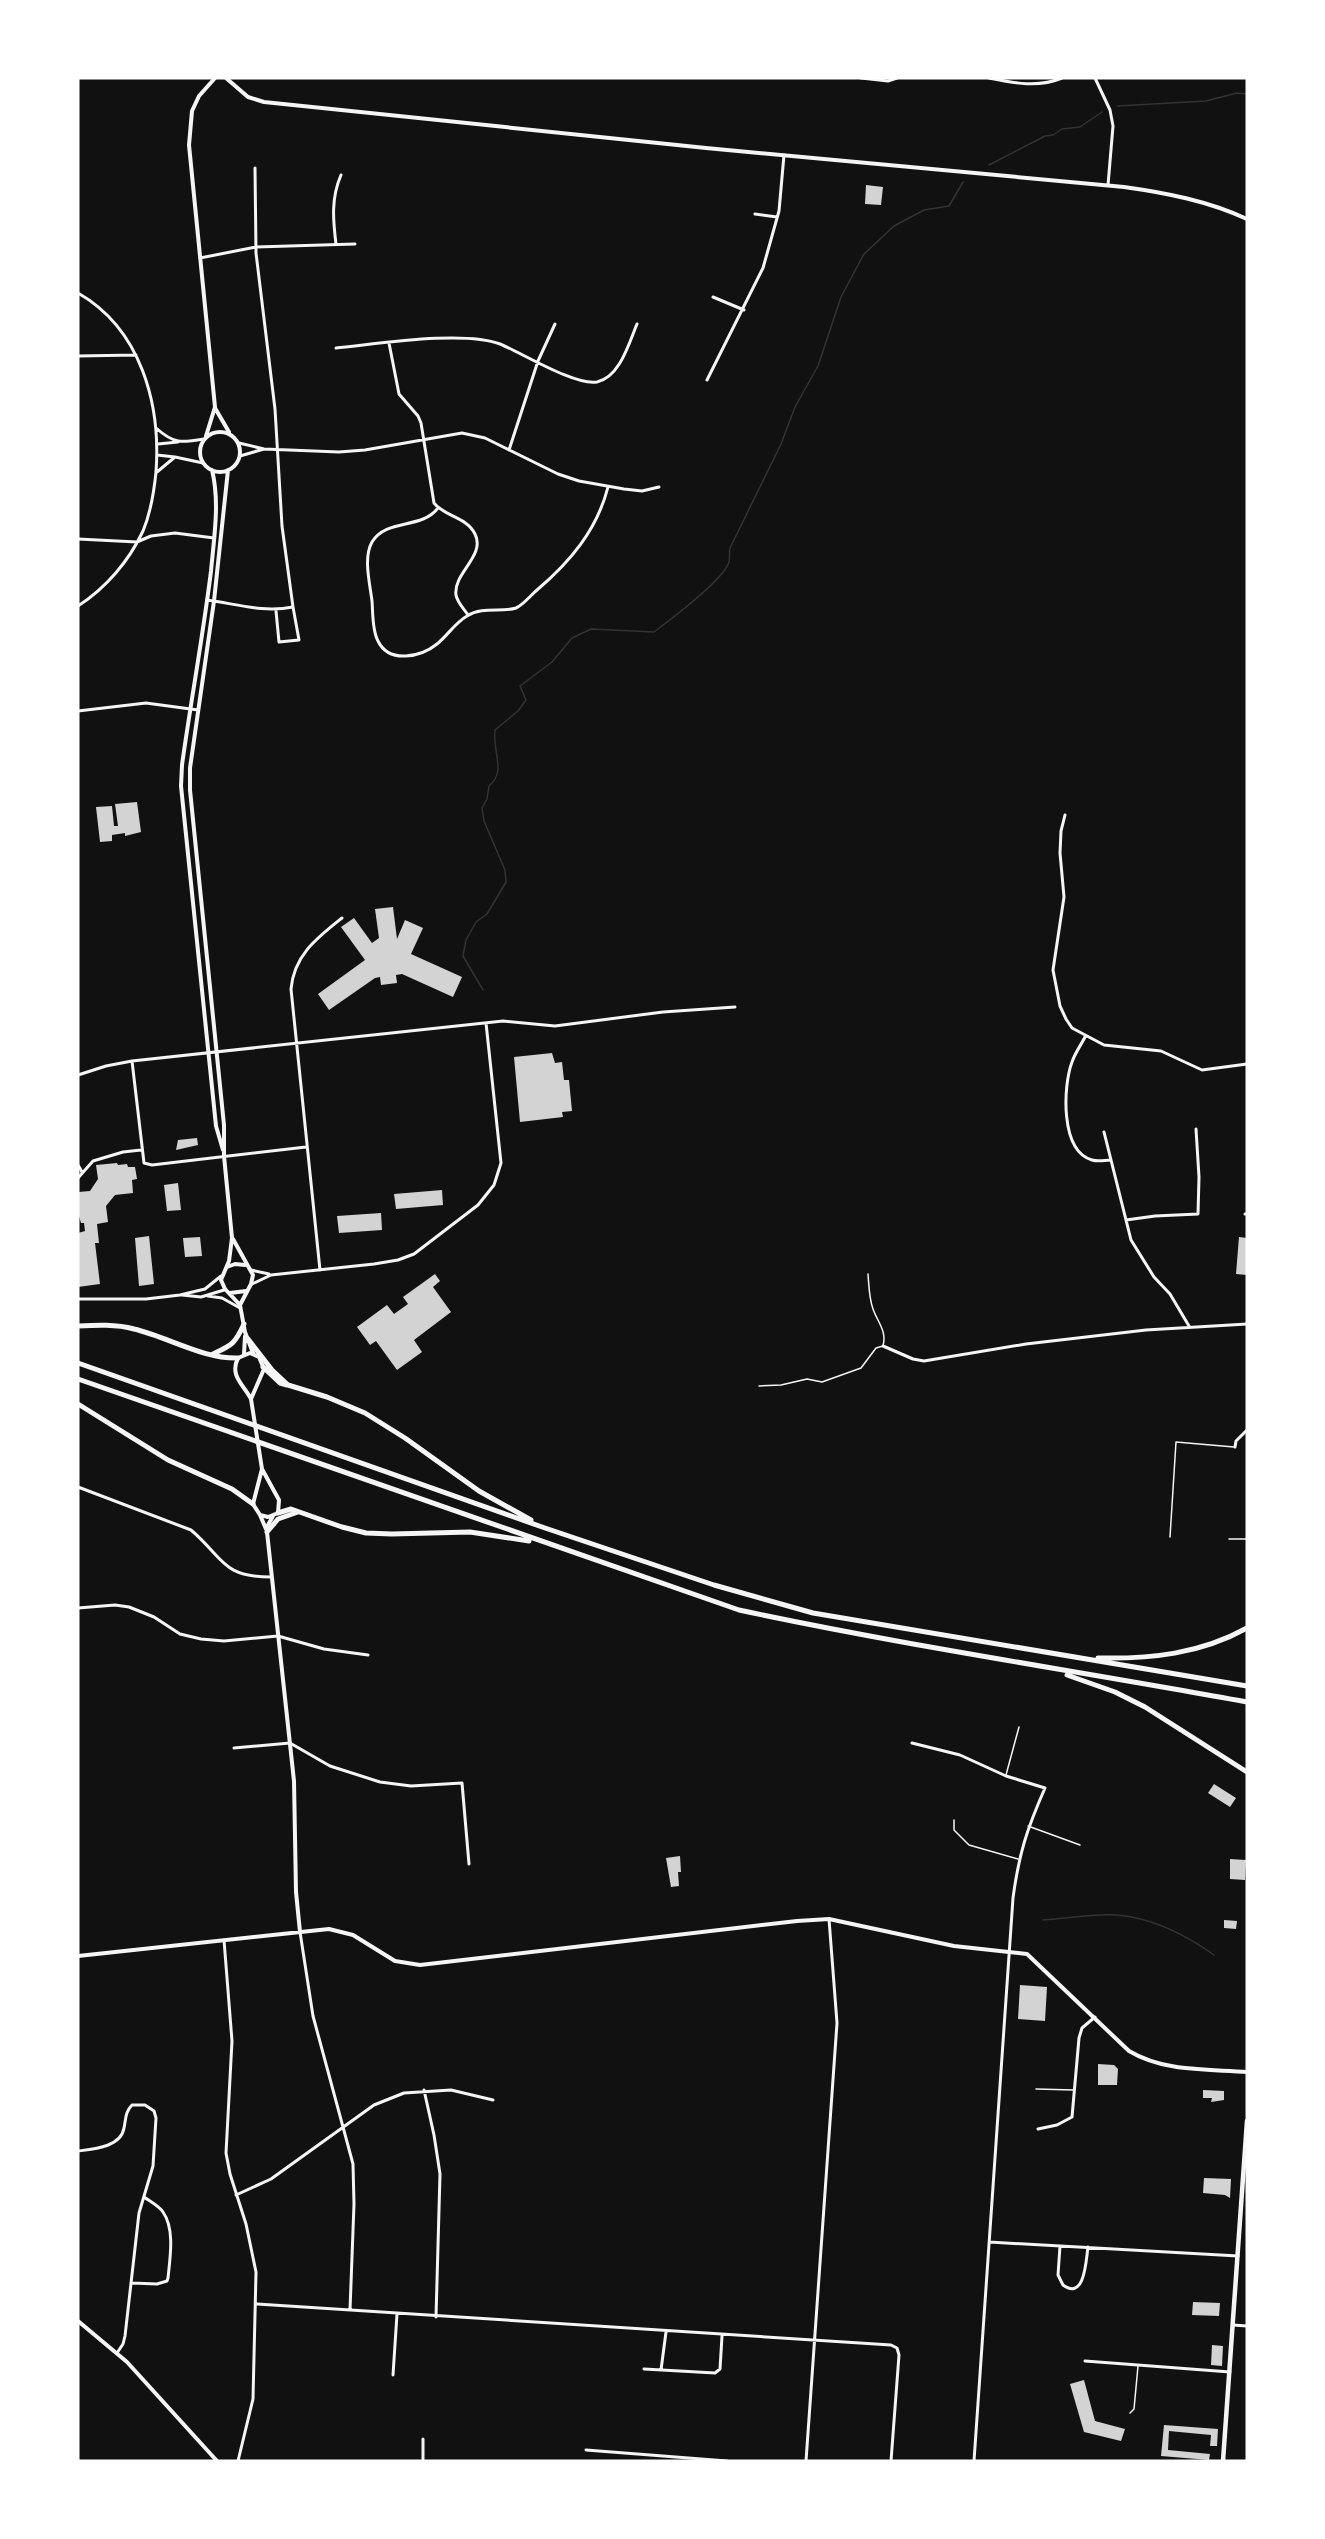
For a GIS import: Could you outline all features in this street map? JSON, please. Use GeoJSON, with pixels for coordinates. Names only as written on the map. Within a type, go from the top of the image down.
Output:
{"type":"FeatureCollection","features":[{"type":"Feature","properties":{"kind":"highway"},"geometry":{"type":"LineString","coordinates":[[213,1354],[228,1348],[237,1340],[244,1324]]}},
{"type":"Feature","properties":{"kind":"highway"},"geometry":{"type":"LineString","coordinates":[[78,1326],[109,1325],[134,1329],[213,1354],[238,1358]]}},
{"type":"Feature","properties":{"kind":"highway"},"geometry":{"type":"LineString","coordinates":[[248,1339],[272,1370],[288,1385]]}},
{"type":"Feature","properties":{"kind":"highway"},"geometry":{"type":"LineString","coordinates":[[78,1363],[545,1528],[714,1585],[813,1613],[1247,1686]]}},
{"type":"Feature","properties":{"kind":"highway"},"geometry":{"type":"LineString","coordinates":[[263,1367],[280,1383],[327,1397],[366,1413],[479,1491],[545,1528]]}},
{"type":"Feature","properties":{"kind":"highway"},"geometry":{"type":"LineString","coordinates":[[78,1379],[739,1610],[836,1631],[1247,1702]]}},
{"type":"Feature","properties":{"kind":"highway"},"geometry":{"type":"LineString","coordinates":[[78,1404],[159,1455],[195,1474],[232,1489],[253,1504]]}},
{"type":"Feature","properties":{"kind":"highway"},"geometry":{"type":"LineString","coordinates":[[275,1515],[291,1509],[366,1533],[470,1532],[548,1545]]}},
{"type":"Feature","properties":{"kind":"highway"},"geometry":{"type":"LineString","coordinates":[[267,1532],[279,1519],[300,1512]]}},
{"type":"Feature","properties":{"kind":"highway"},"geometry":{"type":"LineString","coordinates":[[1077,1658],[1155,1658],[1178,1654],[1229,1638],[1247,1628]]}},
{"type":"Feature","properties":{"kind":"highway"},"geometry":{"type":"LineString","coordinates":[[1051,1669],[1116,1692],[1145,1707],[1247,1772]]}},
{"type":"Feature","properties":{"kind":"main road"},"geometry":{"type":"LineString","coordinates":[[1223,2461],[1247,2121]]}},
{"type":"Feature","properties":{"kind":"street"},"geometry":{"type":"LineString","coordinates":[[157,455],[203,463],[212,470],[228,470],[236,465],[240,456],[238,443],[222,423],[215,407],[190,127],[192,111],[199,96],[215,78]]}},
{"type":"Feature","properties":{"kind":"street"},"geometry":{"type":"LineString","coordinates":[[226,78],[248,97],[264,102],[784,155],[1108,185],[1168,193],[1199,201],[1247,219]]}},
{"type":"Feature","properties":{"kind":"street"},"geometry":{"type":"LineString","coordinates":[[861,78],[888,81],[897,78]]}},
{"type":"Feature","properties":{"kind":"street"},"geometry":{"type":"LineString","coordinates":[[989,78],[1032,84],[1062,78]]}},
{"type":"Feature","properties":{"kind":"street"},"geometry":{"type":"LineString","coordinates":[[1095,78],[1110,110],[1113,126],[1108,185]]}},
{"type":"Feature","properties":{"kind":"street"},"geometry":{"type":"LineString","coordinates":[[707,380],[763,268],[777,218],[784,155]]}},
{"type":"Feature","properties":{"kind":"street"},"geometry":{"type":"LineString","coordinates":[[255,168],[256,247],[275,409],[282,526],[299,640],[279,642],[276,611]]}},
{"type":"Feature","properties":{"kind":"street"},"geometry":{"type":"LineString","coordinates":[[336,244],[334,191],[341,175]]}},
{"type":"Feature","properties":{"kind":"street"},"geometry":{"type":"LineString","coordinates":[[755,214],[777,218]]}},
{"type":"Feature","properties":{"kind":"street"},"geometry":{"type":"LineString","coordinates":[[200,258],[256,247],[355,244]]}},
{"type":"Feature","properties":{"kind":"street"},"geometry":{"type":"LineString","coordinates":[[78,293],[106,312],[136,355],[150,390],[157,444],[154,495],[143,530],[103,589],[78,606]]}},
{"type":"Feature","properties":{"kind":"street"},"geometry":{"type":"LineString","coordinates":[[713,297],[744,309]]}},
{"type":"Feature","properties":{"kind":"street"},"geometry":{"type":"LineString","coordinates":[[509,450],[538,361],[555,324]]}},
{"type":"Feature","properties":{"kind":"street"},"geometry":{"type":"LineString","coordinates":[[336,348],[452,338],[478,339],[498,343],[574,379],[587,382],[600,381],[615,369],[638,324]]}},
{"type":"Feature","properties":{"kind":"street"},"geometry":{"type":"LineString","coordinates":[[389,343],[399,394],[418,416],[425,439],[434,503],[467,524],[475,535],[476,549],[456,588],[458,600],[468,615]]}},
{"type":"Feature","properties":{"kind":"street"},"geometry":{"type":"LineString","coordinates":[[78,356],[136,355]]}},
{"type":"Feature","properties":{"kind":"street"},"geometry":{"type":"LineString","coordinates":[[203,463],[199,451],[215,407]]}},
{"type":"Feature","properties":{"kind":"street"},"geometry":{"type":"LineString","coordinates":[[156,428],[169,439],[180,442]]}},
{"type":"Feature","properties":{"kind":"street"},"geometry":{"type":"LineString","coordinates":[[157,444],[205,438],[219,431],[232,435]]}},
{"type":"Feature","properties":{"kind":"street"},"geometry":{"type":"LineString","coordinates":[[238,443],[277,450],[355,451],[456,433],[469,434],[485,438],[558,474],[608,487],[642,491],[659,487]]}},
{"type":"Feature","properties":{"kind":"street"},"geometry":{"type":"LineString","coordinates":[[240,456],[264,449]]}},
{"type":"Feature","properties":{"kind":"street"},"geometry":{"type":"LineString","coordinates":[[155,473],[163,464],[175,457]]}},
{"type":"Feature","properties":{"kind":"street"},"geometry":{"type":"LineString","coordinates":[[212,470],[214,538],[181,786],[216,1125],[224,1156]]}},
{"type":"Feature","properties":{"kind":"street"},"geometry":{"type":"LineString","coordinates":[[78,1299],[146,1299],[205,1289],[226,1268],[232,1238],[224,1156],[224,1125],[190,790],[190,768],[222,539],[228,470]]}},
{"type":"Feature","properties":{"kind":"street"},"geometry":{"type":"LineString","coordinates":[[438,507],[423,520],[383,531],[370,547],[371,594],[377,640],[384,650],[398,656],[420,653],[437,644],[468,615],[478,611],[516,608],[558,572],[578,551],[604,501],[608,487]]}},
{"type":"Feature","properties":{"kind":"street"},"geometry":{"type":"LineString","coordinates":[[78,540],[137,542],[151,536],[175,533],[222,539]]}},
{"type":"Feature","properties":{"kind":"street"},"geometry":{"type":"LineString","coordinates":[[207,600],[261,610],[276,611],[293,607]]}},
{"type":"Feature","properties":{"kind":"street"},"geometry":{"type":"LineString","coordinates":[[78,711],[146,703],[198,710]]}},
{"type":"Feature","properties":{"kind":"street"},"geometry":{"type":"LineString","coordinates":[[1065,815],[1061,831],[1060,853],[1064,897],[1053,970],[1060,1006],[1072,1028],[1085,1037],[1104,1045],[1161,1051],[1203,1070],[1247,1064]]}},
{"type":"Feature","properties":{"kind":"street"},"geometry":{"type":"LineString","coordinates":[[320,1270],[291,990],[297,962],[316,939],[342,918]]}},
{"type":"Feature","properties":{"kind":"street"},"geometry":{"type":"LineString","coordinates":[[78,1075],[106,1065],[132,1061],[486,1023],[510,1021],[555,1026],[663,1012],[735,1007]]}},
{"type":"Feature","properties":{"kind":"street"},"geometry":{"type":"LineString","coordinates":[[251,1284],[271,1275],[374,1264],[414,1254],[478,1205],[494,1185],[501,1164],[486,1023]]}},
{"type":"Feature","properties":{"kind":"street"},"geometry":{"type":"LineString","coordinates":[[1085,1037],[1072,1062],[1066,1086],[1069,1133],[1079,1151],[1092,1160],[1111,1160]]}},
{"type":"Feature","properties":{"kind":"street"},"geometry":{"type":"LineString","coordinates":[[132,1061],[141,1150],[143,1160],[148,1165],[306,1147]]}},
{"type":"Feature","properties":{"kind":"street"},"geometry":{"type":"LineString","coordinates":[[1126,1220],[1198,1214],[1199,1177],[1196,1129]]}},
{"type":"Feature","properties":{"kind":"street"},"geometry":{"type":"LineString","coordinates":[[1104,1132],[1126,1220],[1136,1247],[1154,1277],[1170,1294],[1190,1326]]}},
{"type":"Feature","properties":{"kind":"street"},"geometry":{"type":"LineString","coordinates":[[78,1178],[93,1161],[123,1152],[141,1150]]}},
{"type":"Feature","properties":{"kind":"street"},"geometry":{"type":"LineString","coordinates":[[78,1165],[81,1174]]}},
{"type":"Feature","properties":{"kind":"street"},"geometry":{"type":"LineString","coordinates":[[232,1238],[251,1270],[271,1275]]}},
{"type":"Feature","properties":{"kind":"street"},"geometry":{"type":"LineString","coordinates":[[226,1268],[235,1264],[246,1265]]}},
{"type":"Feature","properties":{"kind":"street"},"geometry":{"type":"LineString","coordinates":[[240,1307],[251,1284],[251,1270]]}},
{"type":"Feature","properties":{"kind":"street"},"geometry":{"type":"LineString","coordinates":[[220,1276],[227,1291],[240,1307],[245,1332],[244,1354]]}},
{"type":"Feature","properties":{"kind":"street"},"geometry":{"type":"LineString","coordinates":[[180,1295],[190,1297],[227,1291],[247,1291]]}},
{"type":"Feature","properties":{"kind":"street"},"geometry":{"type":"LineString","coordinates":[[206,1296],[222,1298],[240,1307]]}},
{"type":"Feature","properties":{"kind":"street"},"geometry":{"type":"LineString","coordinates":[[883,1346],[913,1359],[924,1361],[1021,1344],[1190,1326],[1247,1324]]}},
{"type":"Feature","properties":{"kind":"street"},"geometry":{"type":"LineString","coordinates":[[245,1332],[253,1353],[259,1357],[264,1373],[251,1399]]}},
{"type":"Feature","properties":{"kind":"street"},"geometry":{"type":"LineString","coordinates":[[253,1353],[244,1354],[238,1358],[234,1366],[236,1376],[251,1399],[262,1469],[279,1500],[267,1532],[294,1781],[296,1892],[314,2016],[353,2164],[355,2189],[350,2310]]}},
{"type":"Feature","properties":{"kind":"street"},"geometry":{"type":"LineString","coordinates":[[1235,1447],[1236,1441],[1247,1430]]}},
{"type":"Feature","properties":{"kind":"street"},"geometry":{"type":"LineString","coordinates":[[262,1469],[253,1504],[267,1532]]}},
{"type":"Feature","properties":{"kind":"street"},"geometry":{"type":"LineString","coordinates":[[78,1487],[191,1530],[225,1567],[252,1577],[272,1577]]}},
{"type":"Feature","properties":{"kind":"street"},"geometry":{"type":"LineString","coordinates":[[260,1515],[275,1515]]}},
{"type":"Feature","properties":{"kind":"street"},"geometry":{"type":"LineString","coordinates":[[78,1608],[115,1605],[129,1607],[154,1617],[180,1634],[201,1639],[224,1641],[278,1636],[324,1649],[368,1655]]}},
{"type":"Feature","properties":{"kind":"street"},"geometry":{"type":"LineString","coordinates":[[234,1748],[290,1743],[330,1766],[380,1782],[411,1786],[462,1783],[469,1864]]}},
{"type":"Feature","properties":{"kind":"street"},"geometry":{"type":"LineString","coordinates":[[912,1743],[960,1755],[1006,1776],[1045,1788],[1028,1826],[1018,1859],[974,2461]]}},
{"type":"Feature","properties":{"kind":"street"},"geometry":{"type":"LineString","coordinates":[[806,2461],[837,2023],[829,1919]]}},
{"type":"Feature","properties":{"kind":"street"},"geometry":{"type":"LineString","coordinates":[[78,1956],[329,1929],[343,1931],[359,1938],[395,1961],[420,1965],[829,1919],[954,1946],[1027,1954],[1129,2051],[1153,2063],[1247,2072]]}},
{"type":"Feature","properties":{"kind":"street"},"geometry":{"type":"LineString","coordinates":[[224,1940],[232,2041],[226,2153],[252,2248],[256,2272],[257,2304],[253,2399],[238,2461]]}},
{"type":"Feature","properties":{"kind":"street"},"geometry":{"type":"LineString","coordinates":[[1038,2129],[1057,2125],[1072,2117],[1079,2038],[1082,2028],[1095,2017]]}},
{"type":"Feature","properties":{"kind":"street"},"geometry":{"type":"LineString","coordinates":[[236,2195],[271,2179],[374,2105],[404,2093],[423,2090],[454,2090],[493,2100]]}},
{"type":"Feature","properties":{"kind":"street"},"geometry":{"type":"LineString","coordinates":[[423,2090],[434,2135],[440,2174],[436,2317]]}},
{"type":"Feature","properties":{"kind":"street"},"geometry":{"type":"LineString","coordinates":[[78,2151],[117,2141],[123,2134],[130,2108],[140,2103],[150,2107],[156,2118],[153,2166],[135,2236],[132,2283],[123,2344],[117,2353]]}},
{"type":"Feature","properties":{"kind":"street"},"geometry":{"type":"LineString","coordinates":[[132,2283],[157,2284],[167,2281],[168,2278],[170,2236],[167,2223],[164,2213],[144,2197]]}},
{"type":"Feature","properties":{"kind":"street"},"geometry":{"type":"LineString","coordinates":[[989,2242],[1238,2256]]}},
{"type":"Feature","properties":{"kind":"street"},"geometry":{"type":"LineString","coordinates":[[1060,2246],[1058,2275],[1063,2285],[1073,2289],[1082,2281],[1088,2247]]}},
{"type":"Feature","properties":{"kind":"street"},"geometry":{"type":"LineString","coordinates":[[257,2304],[814,2342],[891,2345],[897,2348],[899,2355],[891,2461]]}},
{"type":"Feature","properties":{"kind":"street"},"geometry":{"type":"LineString","coordinates":[[393,2375],[397,2314]]}},
{"type":"Feature","properties":{"kind":"street"},"geometry":{"type":"LineString","coordinates":[[78,2321],[117,2353],[217,2461]]}},
{"type":"Feature","properties":{"kind":"street"},"geometry":{"type":"LineString","coordinates":[[1233,2325],[1247,2326]]}},
{"type":"Feature","properties":{"kind":"street"},"geometry":{"type":"LineString","coordinates":[[661,2370],[666,2332]]}},
{"type":"Feature","properties":{"kind":"street"},"geometry":{"type":"LineString","coordinates":[[644,2370],[709,2373],[718,2371],[722,2336]]}},
{"type":"Feature","properties":{"kind":"street"},"geometry":{"type":"LineString","coordinates":[[1086,2361],[1230,2372]]}},
{"type":"Feature","properties":{"kind":"street"},"geometry":{"type":"LineString","coordinates":[[423,2439],[423,2461]]}},
{"type":"Feature","properties":{"kind":"street"},"geometry":{"type":"LineString","coordinates":[[586,2450],[727,2461]]}},
{"type":"Feature","properties":{"kind":"lane"},"geometry":{"type":"LineString","coordinates":[[759,1386],[781,1385],[807,1378],[822,1382],[861,1368],[876,1348],[883,1346],[884,1330],[872,1307],[868,1274]]}},
{"type":"Feature","properties":{"kind":"lane"},"geometry":{"type":"LineString","coordinates":[[1170,1537],[1176,1442],[1235,1447]]}},
{"type":"Feature","properties":{"kind":"lane"},"geometry":{"type":"LineString","coordinates":[[1229,1539],[1247,1539]]}},
{"type":"Feature","properties":{"kind":"lane"},"geometry":{"type":"LineString","coordinates":[[1006,1776],[1019,1727]]}},
{"type":"Feature","properties":{"kind":"lane"},"geometry":{"type":"LineString","coordinates":[[954,1820],[954,1830],[969,1845],[1018,1859]]}},
{"type":"Feature","properties":{"kind":"lane"},"geometry":{"type":"LineString","coordinates":[[1028,1826],[1080,1845]]}},
{"type":"Feature","properties":{"kind":"lane"},"geometry":{"type":"LineString","coordinates":[[1036,2089],[1075,2090]]}},
{"type":"Feature","properties":{"kind":"lane"},"geometry":{"type":"LineString","coordinates":[[1130,2413],[1134,2409],[1138,2365]]}},
{"type":"Feature","properties":{"kind":"building"},"geometry":{"type":"Polygon","coordinates":[[[866,185],[883,187],[881,205],[865,204],[866,185]]]}},
{"type":"Feature","properties":{"kind":"building"},"geometry":{"type":"Polygon","coordinates":[[[137,802],[141,832],[125,836],[125,833],[112,835],[112,841],[100,842],[96,807],[112,806],[114,826],[118,826],[115,804],[137,802]]]}},
{"type":"Feature","properties":{"kind":"building"},"geometry":{"type":"Polygon","coordinates":[[[393,907],[397,939],[405,920],[423,928],[411,954],[462,977],[453,997],[402,974],[396,975],[397,983],[381,985],[380,977],[375,978],[329,1010],[318,994],[365,960],[341,927],[354,918],[372,943],[379,938],[375,909],[393,907]]]}},
{"type":"Feature","properties":{"kind":"building"},"geometry":{"type":"Polygon","coordinates":[[[552,1053],[555,1063],[562,1062],[564,1080],[569,1080],[572,1111],[562,1112],[563,1117],[520,1122],[514,1057],[552,1053]]]}},
{"type":"Feature","properties":{"kind":"building"},"geometry":{"type":"Polygon","coordinates":[[[197,1138],[198,1145],[176,1150],[178,1140],[197,1138]]]}},
{"type":"Feature","properties":{"kind":"building"},"geometry":{"type":"Polygon","coordinates":[[[117,1163],[135,1167],[137,1179],[132,1180],[133,1193],[115,1195],[106,1206],[108,1222],[97,1224],[99,1243],[95,1243],[100,1284],[78,1287],[78,1233],[85,1231],[84,1223],[81,1223],[78,1213],[78,1192],[90,1191],[98,1179],[96,1165],[117,1163]]]}},
{"type":"Feature","properties":{"kind":"building"},"geometry":{"type":"Polygon","coordinates":[[[178,1183],[181,1210],[167,1211],[164,1185],[178,1183]]]}},
{"type":"Feature","properties":{"kind":"building"},"geometry":{"type":"Polygon","coordinates":[[[442,1190],[443,1205],[396,1209],[394,1194],[442,1190]]]}},
{"type":"Feature","properties":{"kind":"building"},"geometry":{"type":"Polygon","coordinates":[[[381,1213],[382,1230],[339,1233],[337,1216],[381,1213]]]}},
{"type":"Feature","properties":{"kind":"building"},"geometry":{"type":"Polygon","coordinates":[[[149,1236],[154,1284],[139,1286],[135,1238],[149,1236]]]}},
{"type":"Feature","properties":{"kind":"building"},"geometry":{"type":"Polygon","coordinates":[[[200,1237],[202,1256],[185,1257],[183,1238],[200,1237]]]}},
{"type":"Feature","properties":{"kind":"building"},"geometry":{"type":"Polygon","coordinates":[[[1239,1237],[1247,1238],[1247,1275],[1236,1274],[1239,1237]]]}},
{"type":"Feature","properties":{"kind":"building"},"geometry":{"type":"Polygon","coordinates":[[[435,1274],[440,1281],[433,1287],[451,1312],[414,1340],[422,1352],[397,1370],[376,1341],[370,1345],[357,1327],[387,1305],[394,1314],[408,1304],[403,1297],[435,1274]]]}},
{"type":"Feature","properties":{"kind":"building"},"geometry":{"type":"Polygon","coordinates":[[[1214,1784],[1236,1798],[1230,1807],[1208,1793],[1214,1784]]]}},
{"type":"Feature","properties":{"kind":"building"},"geometry":{"type":"Polygon","coordinates":[[[680,1856],[679,1886],[671,1887],[666,1858],[680,1856]]]}},
{"type":"Feature","properties":{"kind":"building"},"geometry":{"type":"Polygon","coordinates":[[[1230,1859],[1246,1860],[1245,1880],[1230,1879],[1230,1859]]]}},
{"type":"Feature","properties":{"kind":"building"},"geometry":{"type":"Polygon","coordinates":[[[1224,1920],[1237,1921],[1236,1929],[1224,1928],[1224,1920]]]}},
{"type":"Feature","properties":{"kind":"building"},"geometry":{"type":"Polygon","coordinates":[[[1020,1985],[1047,1987],[1045,2021],[1018,2019],[1020,1985]]]}},
{"type":"Feature","properties":{"kind":"building"},"geometry":{"type":"Polygon","coordinates":[[[1098,2064],[1114,2065],[1118,2069],[1117,2085],[1098,2085],[1098,2064]]]}},
{"type":"Feature","properties":{"kind":"building"},"geometry":{"type":"Polygon","coordinates":[[[1203,2090],[1224,2091],[1224,2100],[1211,2102],[1212,2098],[1203,2098],[1203,2090]]]}},
{"type":"Feature","properties":{"kind":"building"},"geometry":{"type":"Polygon","coordinates":[[[1204,2178],[1231,2179],[1230,2198],[1225,2195],[1203,2193],[1204,2178]]]}},
{"type":"Feature","properties":{"kind":"building"},"geometry":{"type":"Polygon","coordinates":[[[1193,2302],[1220,2303],[1219,2316],[1192,2315],[1193,2302]]]}},
{"type":"Feature","properties":{"kind":"building"},"geometry":{"type":"Polygon","coordinates":[[[1212,2345],[1223,2346],[1222,2366],[1211,2365],[1212,2345]]]}},
{"type":"Feature","properties":{"kind":"building"},"geometry":{"type":"Polygon","coordinates":[[[1084,2380],[1095,2421],[1125,2429],[1121,2441],[1084,2432],[1070,2384],[1084,2380]]]}},
{"type":"Feature","properties":{"kind":"building"},"geometry":{"type":"Polygon","coordinates":[[[1164,2425],[1218,2429],[1217,2446],[1210,2446],[1211,2435],[1169,2431],[1168,2450],[1210,2454],[1209,2460],[1161,2456],[1164,2425]]]}},
{"type":"Feature","properties":{"kind":"waterway"},"geometry":{"type":"LineString","coordinates":[[1118,106],[1206,101],[1237,93],[1247,94]]}},
{"type":"Feature","properties":{"kind":"waterway"},"geometry":{"type":"LineString","coordinates":[[989,165],[1045,136],[1053,135],[1062,129],[1080,127],[1102,112]]}},
{"type":"Feature","properties":{"kind":"waterway"},"geometry":{"type":"LineString","coordinates":[[483,990],[463,956],[466,940],[476,922],[487,914],[506,882],[505,870],[484,821],[482,808],[487,799],[489,786],[497,774],[495,730],[518,711],[526,700],[520,686],[552,662],[572,638],[591,629],[654,632],[696,599],[725,569],[729,562],[730,548],[781,444],[795,407],[818,366],[841,297],[864,254],[894,226],[924,210],[949,206],[963,182]]}},
{"type":"Feature","properties":{"kind":"waterway"},"geometry":{"type":"LineString","coordinates":[[1043,1920],[1098,1915],[1130,1917],[1168,1929],[1214,1955]]}}]}
